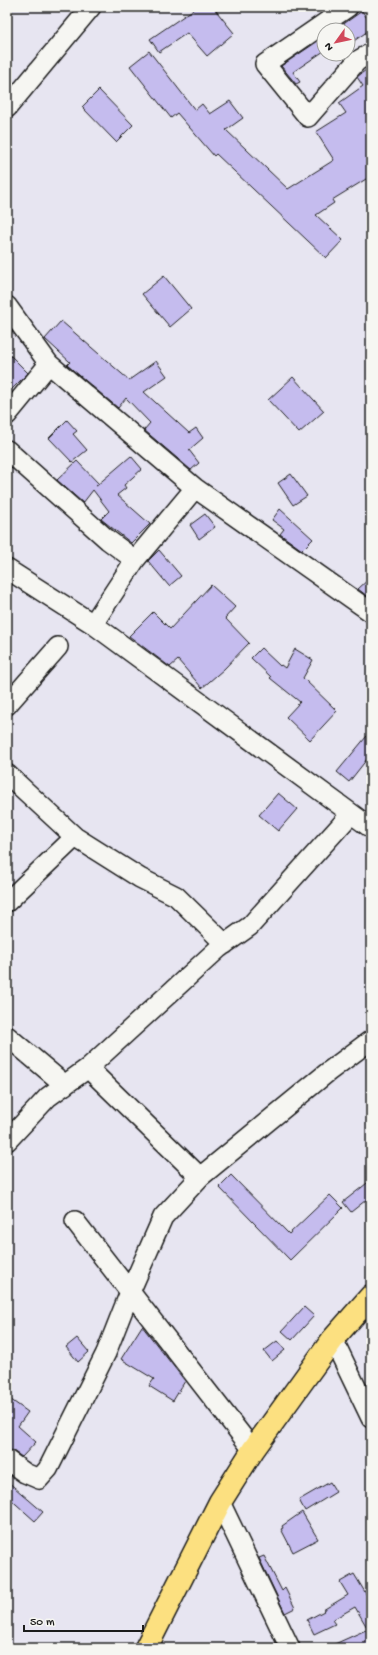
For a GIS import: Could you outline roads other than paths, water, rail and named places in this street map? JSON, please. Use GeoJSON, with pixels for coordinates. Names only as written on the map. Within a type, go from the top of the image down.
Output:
{"type":"FeatureCollection","features":[{"type":"Feature","properties":{"kind":"main road"},"geometry":{"type":"LineString","coordinates":[[146,1648],[220,1502],[253,1450],[333,1340],[371,1296]]}},
{"type":"Feature","properties":{"kind":"street"},"geometry":{"type":"LineString","coordinates":[[7,108],[91,7]]}},
{"type":"Feature","properties":{"kind":"street"},"geometry":{"type":"LineString","coordinates":[[348,7],[265,64],[308,117],[357,61],[371,53]]}},
{"type":"Feature","properties":{"kind":"street"},"geometry":{"type":"LineString","coordinates":[[7,306],[48,364],[195,488],[371,612]]}},
{"type":"Feature","properties":{"kind":"street"},"geometry":{"type":"LineString","coordinates":[[7,414],[48,364]]}},
{"type":"Feature","properties":{"kind":"street"},"geometry":{"type":"LineString","coordinates":[[7,450],[108,540],[135,560]]}},
{"type":"Feature","properties":{"kind":"street"},"geometry":{"type":"LineString","coordinates":[[93,624],[135,560],[195,488]]}},
{"type":"Feature","properties":{"kind":"street"},"geometry":{"type":"LineString","coordinates":[[7,569],[93,624],[371,828]]}},
{"type":"Feature","properties":{"kind":"street"},"geometry":{"type":"LineString","coordinates":[[7,705],[58,646]]}},
{"type":"Feature","properties":{"kind":"street"},"geometry":{"type":"LineString","coordinates":[[7,774],[75,837],[140,878],[176,896],[225,944]]}},
{"type":"Feature","properties":{"kind":"street"},"geometry":{"type":"LineString","coordinates":[[7,1141],[48,1097],[88,1068],[225,944],[250,926],[351,814]]}},
{"type":"Feature","properties":{"kind":"street"},"geometry":{"type":"LineString","coordinates":[[7,902],[75,837]]}},
{"type":"Feature","properties":{"kind":"street"},"geometry":{"type":"LineString","coordinates":[[7,1036],[65,1085]]}},
{"type":"Feature","properties":{"kind":"street"},"geometry":{"type":"LineString","coordinates":[[7,1460],[25,1472],[39,1478],[48,1469],[106,1353],[130,1292],[163,1217],[200,1177],[328,1072],[371,1040]]}},
{"type":"Feature","properties":{"kind":"street"},"geometry":{"type":"LineString","coordinates":[[88,1068],[200,1177]]}},
{"type":"Feature","properties":{"kind":"street"},"geometry":{"type":"LineString","coordinates":[[75,1221],[253,1450]]}},
{"type":"Feature","properties":{"kind":"street"},"geometry":{"type":"LineString","coordinates":[[333,1340],[371,1418]]}},
{"type":"Feature","properties":{"kind":"street"},"geometry":{"type":"LineString","coordinates":[[220,1502],[290,1648]]}}]}
